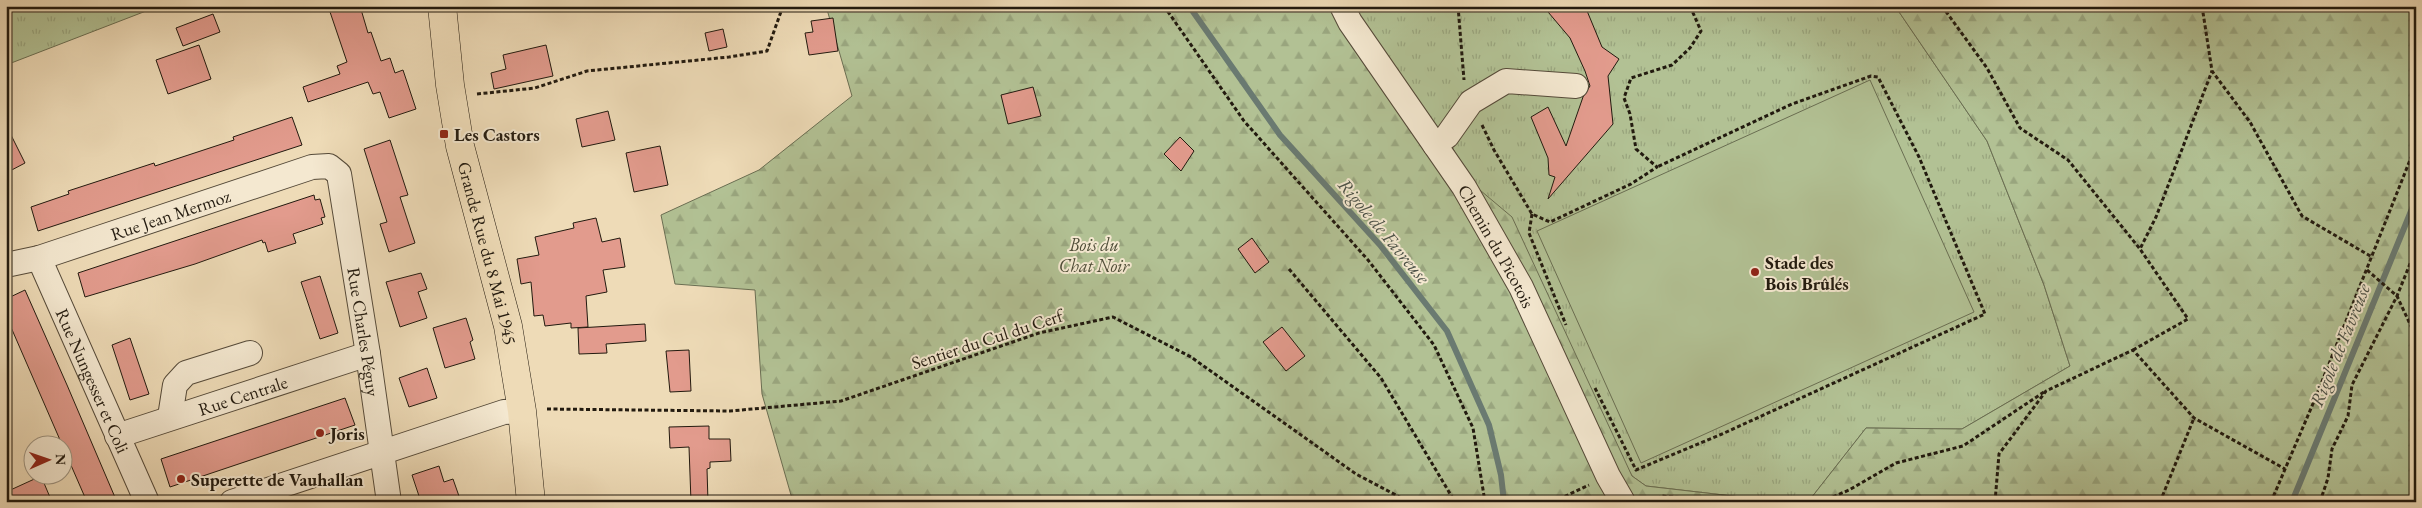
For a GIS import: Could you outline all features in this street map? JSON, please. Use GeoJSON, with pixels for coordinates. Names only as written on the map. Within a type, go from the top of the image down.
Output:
{"type":"FeatureCollection","features":[{"type":"Feature","properties":{"kind":"main road","name":"Grande Rue du 8 Mai 1945"},"geometry":{"type":"LineString","coordinates":[[442,6],[452,98],[460,146],[508,326],[522,411],[531,502]]}},
{"type":"Feature","properties":{"kind":"street","name":"Chemin du Picotois"},"geometry":{"type":"LineString","coordinates":[[1342,6],[1350,22],[1464,187],[1521,287],[1608,476],[1623,502]]}},
{"type":"Feature","properties":{"kind":"street"},"geometry":{"type":"LineString","coordinates":[[1435,146],[1447,136],[1471,102],[1506,81],[1576,86]]}},
{"type":"Feature","properties":{"kind":"street","name":"Rue Jean Mermoz"},"geometry":{"type":"LineString","coordinates":[[8,259],[39,258],[312,167],[329,166]]}},
{"type":"Feature","properties":{"kind":"street","name":"Rue Charles Péguy"},"geometry":{"type":"LineString","coordinates":[[329,166],[338,174],[368,354],[388,502]]}},
{"type":"Feature","properties":{"kind":"street","name":"Rue Nungesser et Coli"},"geometry":{"type":"LineString","coordinates":[[39,258],[147,502]]}},
{"type":"Feature","properties":{"kind":"street"},"geometry":{"type":"LineString","coordinates":[[170,417],[175,385],[186,373],[250,353]]}},
{"type":"Feature","properties":{"kind":"street","name":"Rue Centrale"},"geometry":{"type":"LineString","coordinates":[[117,436],[170,417],[368,354]]}},
{"type":"Feature","properties":{"kind":"street"},"geometry":{"type":"LineString","coordinates":[[232,502],[381,451],[504,412],[522,411]]}},
{"type":"Feature","properties":{"kind":"path"},"geometry":{"type":"LineString","coordinates":[[452,98],[535,88],[587,71],[729,57],[767,51],[783,6]]}},
{"type":"Feature","properties":{"kind":"path"},"geometry":{"type":"LineString","coordinates":[[1164,6],[1244,121],[1368,260],[1434,346],[1473,428],[1485,502]]}},
{"type":"Feature","properties":{"kind":"path"},"geometry":{"type":"LineString","coordinates":[[1458,6],[1462,74],[1471,102],[1494,150],[1532,214],[1550,222],[1631,184],[1657,167],[1792,104],[1870,76],[1878,77],[1919,157],[1985,314],[1722,434],[1636,470],[1593,385]]}},
{"type":"Feature","properties":{"kind":"path"},"geometry":{"type":"LineString","coordinates":[[1657,167],[1636,149],[1630,114],[1624,98],[1631,78],[1672,65],[1690,48],[1701,31],[1690,6]]}},
{"type":"Feature","properties":{"kind":"path"},"geometry":{"type":"LineString","coordinates":[[1821,502],[1849,490],[1896,463],[1963,446],[2046,391],[2134,350],[2188,319],[2140,249],[2068,160],[2020,128],[1987,68],[1942,6]]}},
{"type":"Feature","properties":{"kind":"path"},"geometry":{"type":"LineString","coordinates":[[2202,6],[2212,71],[2250,122],[2302,216],[2372,257]]}},
{"type":"Feature","properties":{"kind":"path"},"geometry":{"type":"LineString","coordinates":[[2140,249],[2156,217],[2212,71]]}},
{"type":"Feature","properties":{"kind":"path"},"geometry":{"type":"LineString","coordinates":[[2271,502],[2367,270],[2416,145]]}},
{"type":"Feature","properties":{"kind":"path"},"geometry":{"type":"LineString","coordinates":[[1532,214],[1529,233],[1569,333]]}},
{"type":"Feature","properties":{"kind":"path"},"geometry":{"type":"LineString","coordinates":[[2320,502],[2328,478],[2332,449],[2348,416],[2352,386],[2397,296],[2416,249]]}},
{"type":"Feature","properties":{"kind":"path"},"geometry":{"type":"LineString","coordinates":[[1289,269],[1381,378],[1455,502]]}},
{"type":"Feature","properties":{"kind":"path"},"geometry":{"type":"LineString","coordinates":[[2367,270],[2397,296],[2416,337]]}},
{"type":"Feature","properties":{"kind":"path","name":"Sentier du Cul du Cerf"},"geometry":{"type":"LineString","coordinates":[[522,411],[588,409],[730,411],[841,401],[1039,333],[1113,317],[1191,357],[1356,474],[1409,502]]}},
{"type":"Feature","properties":{"kind":"path"},"geometry":{"type":"LineString","coordinates":[[2134,350],[2194,418],[2285,469]]}},
{"type":"Feature","properties":{"kind":"path"},"geometry":{"type":"LineString","coordinates":[[1995,502],[1999,454],[2046,391]]}},
{"type":"Feature","properties":{"kind":"path"},"geometry":{"type":"LineString","coordinates":[[2160,502],[2194,418]]}},
{"type":"Feature","properties":{"kind":"path"},"geometry":{"type":"LineString","coordinates":[[1553,502],[1608,476]]}},
{"type":"Feature","properties":{"kind":"path"},"geometry":{"type":"LineString","coordinates":[[2412,502],[2416,495]]}},
{"type":"Feature","properties":{"kind":"path"},"geometry":{"type":"LineString","coordinates":[[1651,502],[1662,496],[1727,502]]}},
{"type":"Feature","properties":{"kind":"green space"},"geometry":{"type":"Polygon","coordinates":[[[6,6],[159,6],[6,65],[6,6]]]}},
{"type":"Feature","properties":{"kind":"green space","name":"Bois du Chat Noir"},"geometry":{"type":"Polygon","coordinates":[[[826,6],[1352,6],[1426,120],[1447,136],[1468,180],[1512,217],[1632,476],[1646,486],[1784,502],[793,502],[762,394],[755,290],[675,284],[661,215],[759,170],[852,96],[826,6]]]}},
{"type":"Feature","properties":{"kind":"green space"},"geometry":{"type":"Polygon","coordinates":[[[1352,6],[1895,6],[1987,141],[2044,285],[2070,366],[1962,429],[1866,428],[1808,502],[1784,502],[1646,486],[1632,476],[1468,180],[1352,6]]]}},
{"type":"Feature","properties":{"kind":"green space"},"geometry":{"type":"Polygon","coordinates":[[[1895,6],[2416,6],[2416,502],[1808,502],[1866,428],[1962,429],[2070,366],[2044,285],[1987,141],[1895,6]]]}},
{"type":"Feature","properties":{"kind":"green space","name":"Stade des Bois Brûlés"},"geometry":{"type":"Polygon","coordinates":[[[1870,80],[1974,312],[1641,463],[1537,231],[1870,80]]]}},
{"type":"Feature","properties":{"kind":"building"},"geometry":{"type":"Polygon","coordinates":[[[328,6],[360,6],[368,33],[371,32],[381,61],[390,58],[395,73],[403,70],[416,109],[389,118],[380,92],[373,94],[368,82],[308,102],[303,87],[340,74],[337,66],[347,62],[328,6]]]}},
{"type":"Feature","properties":{"kind":"building"},"geometry":{"type":"Polygon","coordinates":[[[1543,6],[1585,6],[1602,47],[1619,59],[1608,76],[1613,124],[1548,199],[1555,177],[1549,175],[1548,158],[1531,117],[1548,107],[1566,146],[1583,97],[1590,86],[1570,38],[1543,6]]]}},
{"type":"Feature","properties":{"kind":"building"},"geometry":{"type":"Polygon","coordinates":[[[213,14],[220,32],[183,46],[176,28],[213,14]]]}},
{"type":"Feature","properties":{"kind":"building"},"geometry":{"type":"Polygon","coordinates":[[[833,18],[838,51],[809,55],[805,33],[813,32],[811,21],[833,18]]]}},
{"type":"Feature","properties":{"kind":"building"},"geometry":{"type":"Polygon","coordinates":[[[723,29],[727,47],[709,51],[705,33],[723,29]]]}},
{"type":"Feature","properties":{"kind":"building"},"geometry":{"type":"Polygon","coordinates":[[[199,45],[211,79],[168,94],[156,60],[199,45]]]}},
{"type":"Feature","properties":{"kind":"building"},"geometry":{"type":"Polygon","coordinates":[[[546,45],[553,76],[494,89],[491,73],[506,69],[503,55],[546,45]]]}},
{"type":"Feature","properties":{"kind":"building"},"geometry":{"type":"Polygon","coordinates":[[[1033,87],[1041,116],[1008,124],[1001,95],[1033,87]]]}},
{"type":"Feature","properties":{"kind":"building"},"geometry":{"type":"Polygon","coordinates":[[[608,111],[615,140],[582,147],[576,119],[608,111]]]}},
{"type":"Feature","properties":{"kind":"building"},"geometry":{"type":"Polygon","coordinates":[[[292,117],[302,145],[38,231],[31,207],[69,194],[68,191],[154,163],[155,166],[234,140],[233,137],[292,117]]]}},
{"type":"Feature","properties":{"kind":"building"},"geometry":{"type":"Polygon","coordinates":[[[6,125],[25,163],[6,173],[6,125]]]}},
{"type":"Feature","properties":{"kind":"building"},"geometry":{"type":"Polygon","coordinates":[[[1180,137],[1194,151],[1181,171],[1164,154],[1180,137]]]}},
{"type":"Feature","properties":{"kind":"building"},"geometry":{"type":"Polygon","coordinates":[[[390,140],[408,195],[400,197],[415,243],[389,252],[380,224],[387,222],[364,149],[390,140]]]}},
{"type":"Feature","properties":{"kind":"building"},"geometry":{"type":"Polygon","coordinates":[[[660,146],[668,185],[634,192],[626,153],[660,146]]]}},
{"type":"Feature","properties":{"kind":"building"},"geometry":{"type":"Polygon","coordinates":[[[314,195],[315,200],[320,199],[325,217],[321,218],[323,224],[293,234],[296,243],[268,252],[265,242],[263,243],[262,240],[195,264],[85,297],[78,273],[314,195]]]}},
{"type":"Feature","properties":{"kind":"building"},"geometry":{"type":"Polygon","coordinates":[[[596,218],[602,242],[620,238],[625,267],[603,270],[607,292],[586,296],[588,327],[571,328],[571,323],[545,326],[543,315],[534,316],[531,282],[521,284],[517,259],[539,255],[535,237],[574,228],[573,223],[596,218]]]}},
{"type":"Feature","properties":{"kind":"building"},"geometry":{"type":"Polygon","coordinates":[[[1252,238],[1269,262],[1255,273],[1238,249],[1252,238]]]}},
{"type":"Feature","properties":{"kind":"building"},"geometry":{"type":"Polygon","coordinates":[[[421,273],[427,289],[418,292],[427,318],[400,327],[386,282],[421,273]]]}},
{"type":"Feature","properties":{"kind":"building"},"geometry":{"type":"Polygon","coordinates":[[[320,276],[338,333],[320,339],[301,282],[320,276]]]}},
{"type":"Feature","properties":{"kind":"building"},"geometry":{"type":"Polygon","coordinates":[[[25,290],[117,502],[87,502],[72,468],[72,436],[58,436],[10,325],[6,327],[6,299],[25,290]]]}},
{"type":"Feature","properties":{"kind":"building"},"geometry":{"type":"Polygon","coordinates":[[[466,318],[473,340],[470,342],[475,359],[445,368],[433,328],[466,318]]]}},
{"type":"Feature","properties":{"kind":"building"},"geometry":{"type":"Polygon","coordinates":[[[645,324],[646,341],[606,344],[607,353],[579,354],[578,328],[645,324]]]}},
{"type":"Feature","properties":{"kind":"building"},"geometry":{"type":"Polygon","coordinates":[[[1282,327],[1305,356],[1286,371],[1263,342],[1282,327]]]}},
{"type":"Feature","properties":{"kind":"building"},"geometry":{"type":"Polygon","coordinates":[[[130,338],[149,394],[130,400],[112,345],[130,338]]]}},
{"type":"Feature","properties":{"kind":"building"},"geometry":{"type":"Polygon","coordinates":[[[689,350],[691,391],[670,392],[666,351],[689,350]]]}},
{"type":"Feature","properties":{"kind":"building"},"geometry":{"type":"Polygon","coordinates":[[[427,368],[437,398],[409,407],[399,378],[427,368]]]}},
{"type":"Feature","properties":{"kind":"building"},"geometry":{"type":"Polygon","coordinates":[[[345,398],[355,425],[170,487],[161,459],[345,398]]]}},
{"type":"Feature","properties":{"kind":"building"},"geometry":{"type":"Polygon","coordinates":[[[709,426],[709,439],[730,439],[731,461],[710,462],[710,468],[707,469],[708,502],[691,502],[689,447],[670,448],[669,427],[709,426]]]}},
{"type":"Feature","properties":{"kind":"building"},"geometry":{"type":"Polygon","coordinates":[[[439,466],[444,482],[453,479],[460,499],[450,502],[421,502],[412,475],[439,466]]]}},
{"type":"Feature","properties":{"kind":"building"},"geometry":{"type":"Polygon","coordinates":[[[22,485],[45,486],[52,502],[6,502],[6,492],[22,485]]]}},
{"type":"Feature","properties":{"kind":"waterway","name":"Rigole de Favreuse"},"geometry":{"type":"LineString","coordinates":[[1189,6],[1280,135],[1380,245],[1447,331],[1489,425],[1501,475],[1504,502]]}},
{"type":"Feature","properties":{"kind":"waterway","name":"Rigole de Favreuse"},"geometry":{"type":"LineString","coordinates":[[2292,502],[2416,199]]}},
{"type":"Feature","properties":{"kind":"place","name":"Les Castors"},"geometry":{"type":"Point","coordinates":[444,134]}},
{"type":"Feature","properties":{"kind":"place","name":"Stade des Bois Brûlés"},"geometry":{"type":"Point","coordinates":[1755,272]}},
{"type":"Feature","properties":{"kind":"place","name":"Joris"},"geometry":{"type":"Point","coordinates":[320,433]}},
{"type":"Feature","properties":{"kind":"place","name":"Superette de Vauhallan"},"geometry":{"type":"Point","coordinates":[181,479]}}]}
